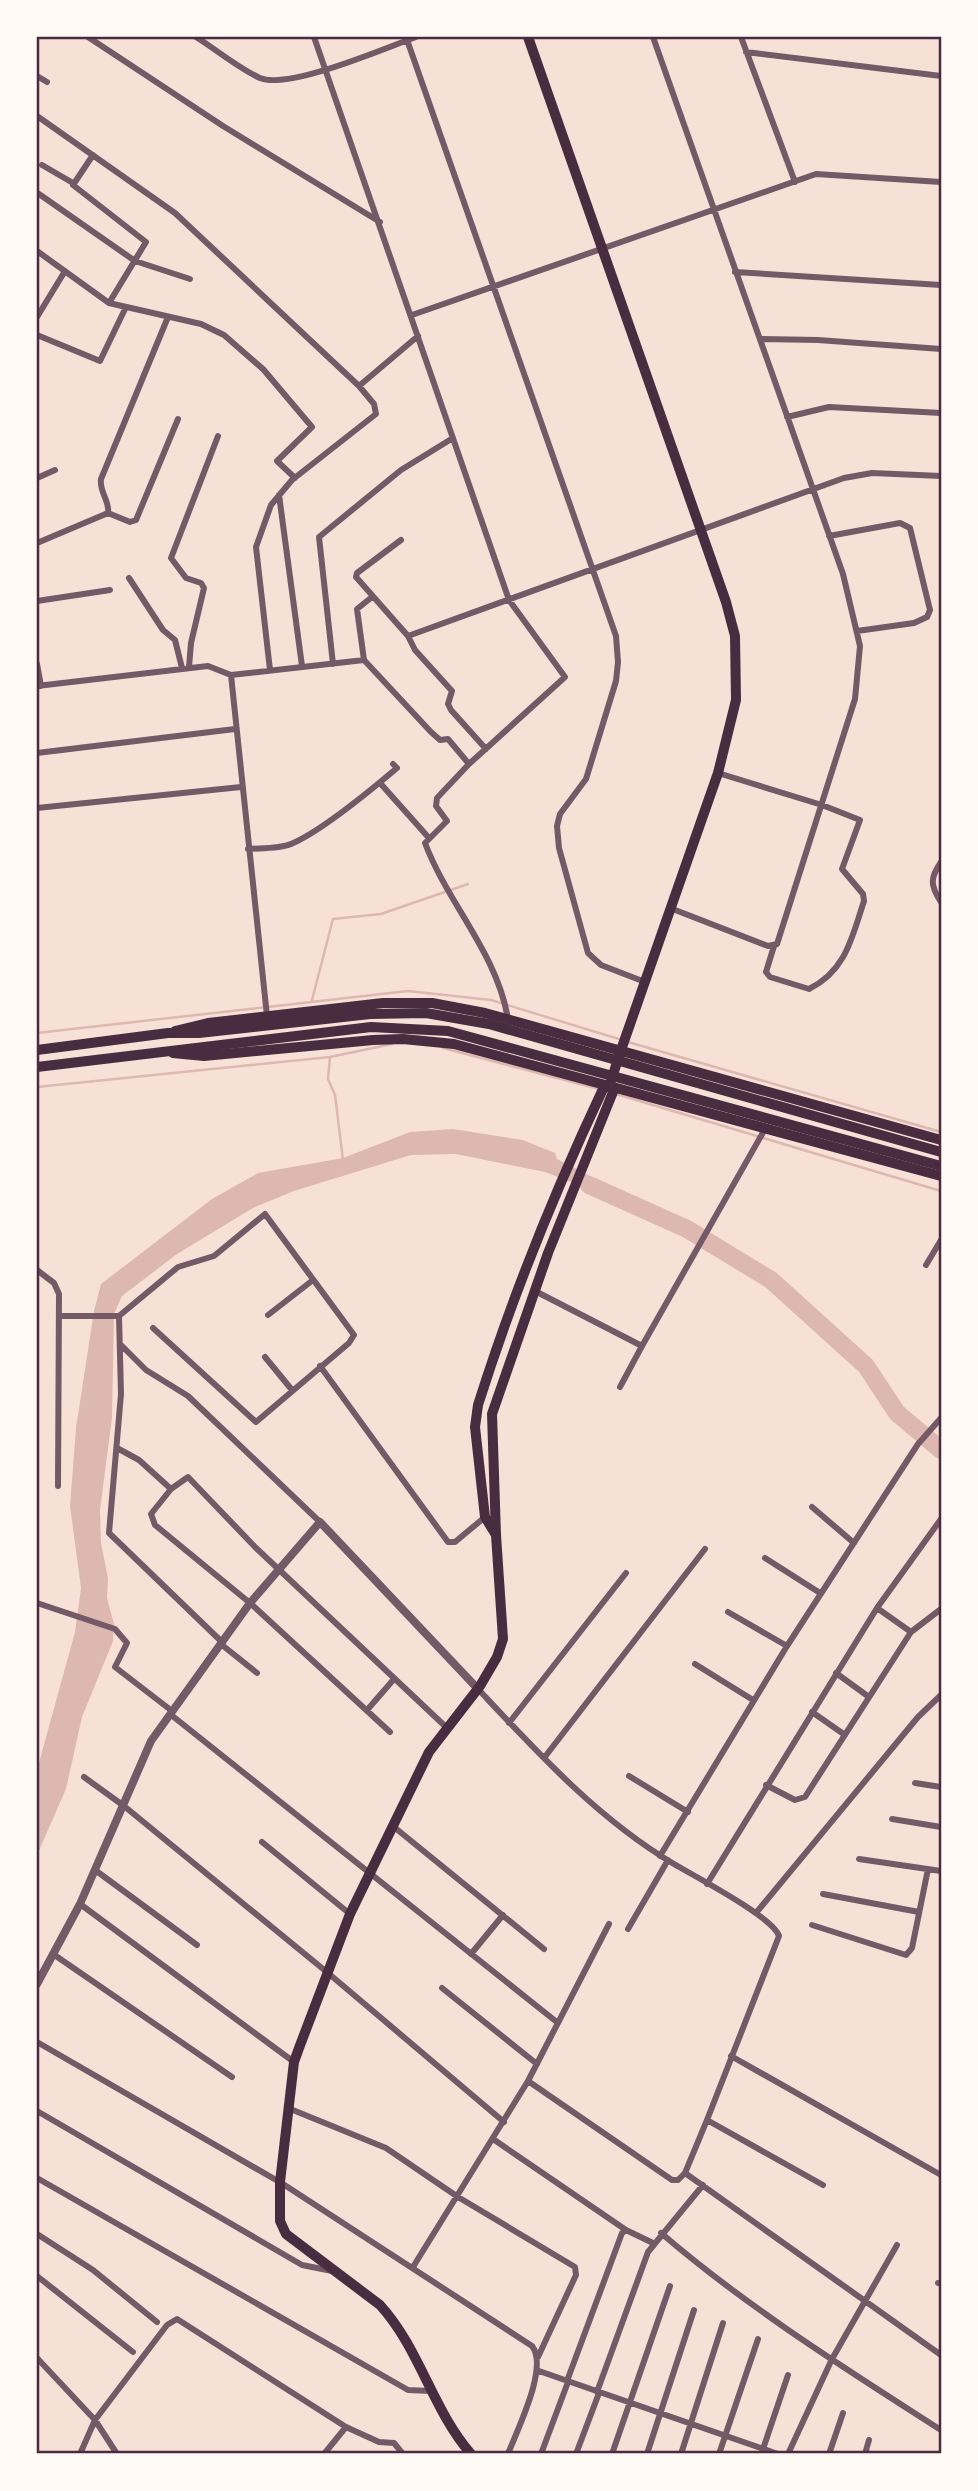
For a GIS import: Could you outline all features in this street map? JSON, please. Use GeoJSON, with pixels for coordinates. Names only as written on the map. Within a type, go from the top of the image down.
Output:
{"type":"FeatureCollection","features":[{"type":"Feature","properties":{"kind":"highway"},"geometry":{"type":"LineString","coordinates":[[37,1050],[168,1033],[199,1033],[370,1014],[451,1016],[489,1024],[941,1152]]}},
{"type":"Feature","properties":{"kind":"highway"},"geometry":{"type":"LineString","coordinates":[[37,1067],[371,1027],[448,1031],[941,1166]]}},
{"type":"Feature","properties":{"kind":"highway"},"geometry":{"type":"LineString","coordinates":[[76,1046],[78,1063]]}},
{"type":"Feature","properties":{"kind":"main road"},"geometry":{"type":"LineString","coordinates":[[471,2454],[449,2428],[406,2337],[391,2316],[283,2230],[280,2182],[294,2062],[350,1914],[429,1752],[478,1689],[497,1657],[503,1639],[492,1414],[582,1167],[718,773],[736,700],[737,663],[735,636],[702,528],[528,37]]}},
{"type":"Feature","properties":{"kind":"main road"},"geometry":{"type":"LineString","coordinates":[[168,1033],[198,1025],[267,1014],[405,1002],[432,1003],[507,1014],[549,1031],[575,1046],[578,1056],[571,1064],[536,1065]]}},
{"type":"Feature","properties":{"kind":"main road"},"geometry":{"type":"LineString","coordinates":[[549,1031],[623,1044],[689,1069],[941,1140]]}},
{"type":"Feature","properties":{"kind":"main road"},"geometry":{"type":"LineString","coordinates":[[170,1053],[204,1056],[403,1039],[454,1044],[536,1065],[606,1092],[678,1105],[764,1132],[941,1176]]}},
{"type":"Feature","properties":{"kind":"main road"},"geometry":{"type":"LineString","coordinates":[[678,1105],[659,1086],[659,1080],[664,1073],[689,1069]]}},
{"type":"Feature","properties":{"kind":"main road"},"geometry":{"type":"LineString","coordinates":[[496,1535],[485,1517],[475,1427],[478,1405],[533,1249],[569,1161],[606,1092]]}},
{"type":"Feature","properties":{"kind":"street"},"geometry":{"type":"LineString","coordinates":[[88,37],[223,127],[380,222]]}},
{"type":"Feature","properties":{"kind":"street"},"geometry":{"type":"LineString","coordinates":[[196,37],[260,78],[275,82],[327,69],[407,38],[416,37]]}},
{"type":"Feature","properties":{"kind":"street"},"geometry":{"type":"LineString","coordinates":[[314,37],[509,600],[565,677],[469,764],[437,797],[436,806],[447,821],[429,838],[426,846],[481,946],[504,1000],[507,1014]]}},
{"type":"Feature","properties":{"kind":"street"},"geometry":{"type":"LineString","coordinates":[[653,37],[829,536],[857,631],[859,661],[855,699],[822,805],[780,939],[774,946],[767,975],[809,989],[834,974],[850,944],[864,897],[842,869],[860,821],[822,805],[718,773]]}},
{"type":"Feature","properties":{"kind":"street"},"geometry":{"type":"LineString","coordinates":[[740,37],[795,182]]}},
{"type":"Feature","properties":{"kind":"street"},"geometry":{"type":"LineString","coordinates":[[407,38],[616,636],[616,681],[586,779],[560,814],[556,836],[588,953],[601,965],[645,982]]}},
{"type":"Feature","properties":{"kind":"street"},"geometry":{"type":"LineString","coordinates":[[746,52],[941,76]]}},
{"type":"Feature","properties":{"kind":"street"},"geometry":{"type":"LineString","coordinates":[[37,76],[47,82]]}},
{"type":"Feature","properties":{"kind":"street"},"geometry":{"type":"LineString","coordinates":[[37,116],[175,213],[359,386],[374,404],[376,414],[295,478],[271,505],[256,547],[270,670]]}},
{"type":"Feature","properties":{"kind":"street"},"geometry":{"type":"LineString","coordinates":[[73,183],[93,155]]}},
{"type":"Feature","properties":{"kind":"street"},"geometry":{"type":"LineString","coordinates":[[42,165],[73,183],[75,188],[145,241],[109,303]]}},
{"type":"Feature","properties":{"kind":"street"},"geometry":{"type":"LineString","coordinates":[[412,315],[825,173],[941,182]]}},
{"type":"Feature","properties":{"kind":"street"},"geometry":{"type":"LineString","coordinates":[[39,194],[135,261],[190,279]]}},
{"type":"Feature","properties":{"kind":"street"},"geometry":{"type":"LineString","coordinates":[[37,251],[109,303],[214,329],[263,369],[312,427],[277,461],[295,478]]}},
{"type":"Feature","properties":{"kind":"street"},"geometry":{"type":"LineString","coordinates":[[37,317],[65,271]]}},
{"type":"Feature","properties":{"kind":"street"},"geometry":{"type":"LineString","coordinates":[[735,271],[941,285]]}},
{"type":"Feature","properties":{"kind":"street"},"geometry":{"type":"LineString","coordinates":[[37,334],[100,362],[125,309]]}},
{"type":"Feature","properties":{"kind":"street"},"geometry":{"type":"LineString","coordinates":[[108,513],[109,505],[101,491],[101,479],[168,317]]}},
{"type":"Feature","properties":{"kind":"street"},"geometry":{"type":"LineString","coordinates":[[359,386],[418,336]]}},
{"type":"Feature","properties":{"kind":"street"},"geometry":{"type":"LineString","coordinates":[[760,339],[831,340],[941,349]]}},
{"type":"Feature","properties":{"kind":"street"},"geometry":{"type":"LineString","coordinates":[[787,416],[829,407],[941,413]]}},
{"type":"Feature","properties":{"kind":"street"},"geometry":{"type":"LineString","coordinates":[[37,543],[108,513],[130,522],[136,520],[178,419]]}},
{"type":"Feature","properties":{"kind":"street"},"geometry":{"type":"LineString","coordinates":[[185,668],[204,588],[201,583],[186,578],[171,558],[218,436]]}},
{"type":"Feature","properties":{"kind":"street"},"geometry":{"type":"LineString","coordinates":[[333,664],[319,537],[401,470],[453,438]]}},
{"type":"Feature","properties":{"kind":"street"},"geometry":{"type":"LineString","coordinates":[[37,478],[55,470]]}},
{"type":"Feature","properties":{"kind":"street"},"geometry":{"type":"LineString","coordinates":[[407,635],[812,489],[873,473],[941,475]]}},
{"type":"Feature","properties":{"kind":"street"},"geometry":{"type":"LineString","coordinates":[[279,495],[302,666]]}},
{"type":"Feature","properties":{"kind":"street"},"geometry":{"type":"LineString","coordinates":[[829,536],[900,523],[909,525],[931,618],[857,631]]}},
{"type":"Feature","properties":{"kind":"street"},"geometry":{"type":"LineString","coordinates":[[401,540],[356,575],[407,635],[415,650],[452,691],[448,704],[451,710],[486,749]]}},
{"type":"Feature","properties":{"kind":"street"},"geometry":{"type":"LineString","coordinates":[[130,578],[163,630],[175,640],[185,668]]}},
{"type":"Feature","properties":{"kind":"street"},"geometry":{"type":"LineString","coordinates":[[37,601],[110,590]]}},
{"type":"Feature","properties":{"kind":"street"},"geometry":{"type":"LineString","coordinates":[[372,597],[358,607],[364,660],[431,732],[440,740],[448,739],[469,764]]}},
{"type":"Feature","properties":{"kind":"street"},"geometry":{"type":"LineString","coordinates":[[37,664],[39,686],[208,666],[232,675],[364,660]]}},
{"type":"Feature","properties":{"kind":"street"},"geometry":{"type":"LineString","coordinates":[[232,675],[235,729],[267,1014]]}},
{"type":"Feature","properties":{"kind":"street"},"geometry":{"type":"LineString","coordinates":[[37,753],[235,729]]}},
{"type":"Feature","properties":{"kind":"street"},"geometry":{"type":"LineString","coordinates":[[248,849],[292,843],[380,783],[397,768],[393,764]]}},
{"type":"Feature","properties":{"kind":"street"},"geometry":{"type":"LineString","coordinates":[[380,783],[429,838]]}},
{"type":"Feature","properties":{"kind":"street"},"geometry":{"type":"LineString","coordinates":[[37,808],[241,787]]}},
{"type":"Feature","properties":{"kind":"street"},"geometry":{"type":"LineString","coordinates":[[941,862],[932,875],[931,884],[941,902]]}},
{"type":"Feature","properties":{"kind":"street"},"geometry":{"type":"LineString","coordinates":[[670,908],[774,946]]}},
{"type":"Feature","properties":{"kind":"street"},"geometry":{"type":"LineString","coordinates":[[620,1387],[704,1233],[758,1147],[764,1132]]}},
{"type":"Feature","properties":{"kind":"street"},"geometry":{"type":"LineString","coordinates":[[59,1316],[116,1316],[183,1264],[218,1253],[263,1214],[271,1219],[354,1335],[349,1343],[254,1421],[153,1328]]}},
{"type":"Feature","properties":{"kind":"street"},"geometry":{"type":"LineString","coordinates":[[926,1265],[941,1240]]}},
{"type":"Feature","properties":{"kind":"street"},"geometry":{"type":"LineString","coordinates":[[37,1270],[59,1290],[58,1486]]}},
{"type":"Feature","properties":{"kind":"street"},"geometry":{"type":"LineString","coordinates":[[268,1315],[313,1280]]}},
{"type":"Feature","properties":{"kind":"street"},"geometry":{"type":"LineString","coordinates":[[535,1291],[642,1346]]}},
{"type":"Feature","properties":{"kind":"street"},"geometry":{"type":"LineString","coordinates":[[116,1316],[122,1346],[109,1534],[222,1644],[257,1673]]}},
{"type":"Feature","properties":{"kind":"street"},"geometry":{"type":"LineString","coordinates":[[122,1346],[146,1370],[188,1396],[320,1521],[509,1723],[603,1815],[660,1856],[756,1913],[778,1931],[779,1942],[685,2173],[678,2180],[672,2180],[528,2081]]}},
{"type":"Feature","properties":{"kind":"street"},"geometry":{"type":"LineString","coordinates":[[265,1357],[292,1390]]}},
{"type":"Feature","properties":{"kind":"street"},"geometry":{"type":"LineString","coordinates":[[320,1366],[448,1542],[455,1542],[485,1517]]}},
{"type":"Feature","properties":{"kind":"street"},"geometry":{"type":"LineString","coordinates":[[660,1856],[820,1593],[918,1444],[941,1418]]}},
{"type":"Feature","properties":{"kind":"street"},"geometry":{"type":"LineString","coordinates":[[117,1448],[139,1460],[171,1489]]}},
{"type":"Feature","properties":{"kind":"street"},"geometry":{"type":"LineString","coordinates":[[390,1732],[250,1603],[153,1522],[151,1514],[171,1489],[188,1477],[446,1727]]}},
{"type":"Feature","properties":{"kind":"street"},"geometry":{"type":"LineString","coordinates":[[812,1507],[853,1543]]}},
{"type":"Feature","properties":{"kind":"street"},"geometry":{"type":"LineString","coordinates":[[707,1884],[877,1608],[941,1519]]}},
{"type":"Feature","properties":{"kind":"street"},"geometry":{"type":"LineString","coordinates":[[37,1984],[80,1904],[124,1806],[139,1765],[171,1713],[250,1603],[320,1521]]}},
{"type":"Feature","properties":{"kind":"street"},"geometry":{"type":"LineString","coordinates":[[544,1758],[705,1549]]}},
{"type":"Feature","properties":{"kind":"street"},"geometry":{"type":"LineString","coordinates":[[765,1558],[820,1593]]}},
{"type":"Feature","properties":{"kind":"street"},"geometry":{"type":"LineString","coordinates":[[509,1723],[626,1573]]}},
{"type":"Feature","properties":{"kind":"street"},"geometry":{"type":"LineString","coordinates":[[37,1602],[115,1629],[127,1645],[115,1667],[558,2023]]}},
{"type":"Feature","properties":{"kind":"street"},"geometry":{"type":"LineString","coordinates":[[877,1608],[911,1632]]}},
{"type":"Feature","properties":{"kind":"street"},"geometry":{"type":"LineString","coordinates":[[766,1785],[800,1801],[911,1632],[941,1609]]}},
{"type":"Feature","properties":{"kind":"street"},"geometry":{"type":"LineString","coordinates":[[728,1612],[786,1646]]}},
{"type":"Feature","properties":{"kind":"street"},"geometry":{"type":"LineString","coordinates":[[695,1664],[753,1700]]}},
{"type":"Feature","properties":{"kind":"street"},"geometry":{"type":"LineString","coordinates":[[836,1673],[869,1697]]}},
{"type":"Feature","properties":{"kind":"street"},"geometry":{"type":"LineString","coordinates":[[368,1709],[394,1679]]}},
{"type":"Feature","properties":{"kind":"street"},"geometry":{"type":"LineString","coordinates":[[756,1913],[918,1717],[941,1695]]}},
{"type":"Feature","properties":{"kind":"street"},"geometry":{"type":"LineString","coordinates":[[812,1712],[845,1735]]}},
{"type":"Feature","properties":{"kind":"street"},"geometry":{"type":"LineString","coordinates":[[629,1776],[688,1812]]}},
{"type":"Feature","properties":{"kind":"street"},"geometry":{"type":"LineString","coordinates":[[84,1777],[124,1806],[328,1973],[504,2122]]}},
{"type":"Feature","properties":{"kind":"street"},"geometry":{"type":"LineString","coordinates":[[915,1783],[941,1787]]}},
{"type":"Feature","properties":{"kind":"street"},"geometry":{"type":"LineString","coordinates":[[892,1819],[941,1828]]}},
{"type":"Feature","properties":{"kind":"street"},"geometry":{"type":"LineString","coordinates":[[394,1827],[544,1949]]}},
{"type":"Feature","properties":{"kind":"street"},"geometry":{"type":"LineString","coordinates":[[262,1842],[350,1914]]}},
{"type":"Feature","properties":{"kind":"street"},"geometry":{"type":"LineString","coordinates":[[859,1859],[941,1871]]}},
{"type":"Feature","properties":{"kind":"street"},"geometry":{"type":"LineString","coordinates":[[628,1929],[668,1860]]}},
{"type":"Feature","properties":{"kind":"street"},"geometry":{"type":"LineString","coordinates":[[812,1926],[906,1955],[912,1948],[928,1869]]}},
{"type":"Feature","properties":{"kind":"street"},"geometry":{"type":"LineString","coordinates":[[95,1870],[197,1945]]}},
{"type":"Feature","properties":{"kind":"street"},"geometry":{"type":"LineString","coordinates":[[823,1894],[919,1912]]}},
{"type":"Feature","properties":{"kind":"street"},"geometry":{"type":"LineString","coordinates":[[80,1904],[294,2062]]}},
{"type":"Feature","properties":{"kind":"street"},"geometry":{"type":"LineString","coordinates":[[471,1954],[503,1915]]}},
{"type":"Feature","properties":{"kind":"street"},"geometry":{"type":"LineString","coordinates":[[413,2267],[528,2081],[609,1924]]}},
{"type":"Feature","properties":{"kind":"street"},"geometry":{"type":"LineString","coordinates":[[53,1954],[232,2077]]}},
{"type":"Feature","properties":{"kind":"street"},"geometry":{"type":"LineString","coordinates":[[442,1988],[537,2064]]}},
{"type":"Feature","properties":{"kind":"street"},"geometry":{"type":"LineString","coordinates":[[37,2042],[280,2182],[519,2335],[532,2346],[538,2357],[539,2371],[508,2454]]}},
{"type":"Feature","properties":{"kind":"street"},"geometry":{"type":"LineString","coordinates":[[731,2056],[941,2175]]}},
{"type":"Feature","properties":{"kind":"street"},"geometry":{"type":"LineString","coordinates":[[288,2108],[386,2148],[458,2197],[576,2269],[538,2357]]}},
{"type":"Feature","properties":{"kind":"street"},"geometry":{"type":"LineString","coordinates":[[37,2111],[302,2265],[334,2271]]}},
{"type":"Feature","properties":{"kind":"street"},"geometry":{"type":"LineString","coordinates":[[707,2120],[823,2185]]}},
{"type":"Feature","properties":{"kind":"street"},"geometry":{"type":"LineString","coordinates":[[494,2139],[626,2230],[653,2243]]}},
{"type":"Feature","properties":{"kind":"street"},"geometry":{"type":"LineString","coordinates":[[685,2173],[941,2354]]}},
{"type":"Feature","properties":{"kind":"street"},"geometry":{"type":"LineString","coordinates":[[37,2178],[408,2390],[431,2391]]}},
{"type":"Feature","properties":{"kind":"street"},"geometry":{"type":"LineString","coordinates":[[576,2454],[653,2243],[703,2185]]}},
{"type":"Feature","properties":{"kind":"street"},"geometry":{"type":"LineString","coordinates":[[541,2454],[621,2234],[626,2230]]}},
{"type":"Feature","properties":{"kind":"street"},"geometry":{"type":"LineString","coordinates":[[37,2234],[93,2270],[157,2322]]}},
{"type":"Feature","properties":{"kind":"street"},"geometry":{"type":"LineString","coordinates":[[662,2234],[701,2268],[832,2359],[941,2430]]}},
{"type":"Feature","properties":{"kind":"street"},"geometry":{"type":"LineString","coordinates":[[788,2454],[832,2359],[897,2245]]}},
{"type":"Feature","properties":{"kind":"street"},"geometry":{"type":"LineString","coordinates":[[37,2277],[133,2352]]}},
{"type":"Feature","properties":{"kind":"street"},"geometry":{"type":"LineString","coordinates":[[612,2454],[670,2286]]}},
{"type":"Feature","properties":{"kind":"street"},"geometry":{"type":"LineString","coordinates":[[648,2454],[694,2310]]}},
{"type":"Feature","properties":{"kind":"street"},"geometry":{"type":"LineString","coordinates":[[80,2454],[95,2420],[167,2325],[177,2319],[346,2427],[379,2442],[394,2443],[403,2454]]}},
{"type":"Feature","properties":{"kind":"street"},"geometry":{"type":"LineString","coordinates":[[681,2454],[723,2323]]}},
{"type":"Feature","properties":{"kind":"street"},"geometry":{"type":"LineString","coordinates":[[719,2454],[758,2339]]}},
{"type":"Feature","properties":{"kind":"street"},"geometry":{"type":"LineString","coordinates":[[37,2358],[95,2420],[117,2454]]}},
{"type":"Feature","properties":{"kind":"street"},"geometry":{"type":"LineString","coordinates":[[539,2371],[778,2454]]}},
{"type":"Feature","properties":{"kind":"street"},"geometry":{"type":"LineString","coordinates":[[763,2449],[788,2375]]}},
{"type":"Feature","properties":{"kind":"street"},"geometry":{"type":"LineString","coordinates":[[830,2454],[843,2413]]}},
{"type":"Feature","properties":{"kind":"street"},"geometry":{"type":"LineString","coordinates":[[324,2454],[346,2427]]}},
{"type":"Feature","properties":{"kind":"street"},"geometry":{"type":"LineString","coordinates":[[865,2454],[869,2440]]}},
{"type":"Feature","properties":{"kind":"shaded area"},"geometry":{"type":"Polygon","coordinates":[[[453,1129],[523,1140],[555,1153],[557,1159],[610,1186],[608,1196],[545,1172],[456,1154],[411,1155],[294,1191],[253,1208],[177,1254],[122,1296],[114,1314],[112,1418],[100,1510],[101,1543],[108,1578],[107,1598],[114,1624],[113,1641],[82,1717],[66,1789],[37,1855],[37,1770],[75,1632],[81,1588],[70,1506],[76,1428],[94,1311],[101,1284],[212,1199],[258,1173],[343,1158],[410,1132],[453,1129]]]}},
{"type":"Feature","properties":{"kind":"waterway"},"geometry":{"type":"LineString","coordinates":[[312,1000],[333,919],[381,914],[468,884]]}},
{"type":"Feature","properties":{"kind":"waterway"},"geometry":{"type":"LineString","coordinates":[[37,1033],[408,991],[491,1000],[622,1040]]}},
{"type":"Feature","properties":{"kind":"waterway"},"geometry":{"type":"LineString","coordinates":[[628,1042],[941,1132]]}},
{"type":"Feature","properties":{"kind":"waterway"},"geometry":{"type":"LineString","coordinates":[[37,1087],[330,1057],[392,1044]]}},
{"type":"Feature","properties":{"kind":"waterway"},"geometry":{"type":"LineString","coordinates":[[443,1048],[599,1089]]}},
{"type":"Feature","properties":{"kind":"waterway"},"geometry":{"type":"LineString","coordinates":[[330,1057],[328,1079],[335,1095],[343,1160]]}},
{"type":"Feature","properties":{"kind":"waterway"},"geometry":{"type":"LineString","coordinates":[[616,1094],[941,1191]]}},
{"type":"Feature","properties":{"kind":"waterway"},"geometry":{"type":"LineString","coordinates":[[589,1185],[687,1229],[771,1280],[866,1366],[897,1413],[941,1450]]}}]}
